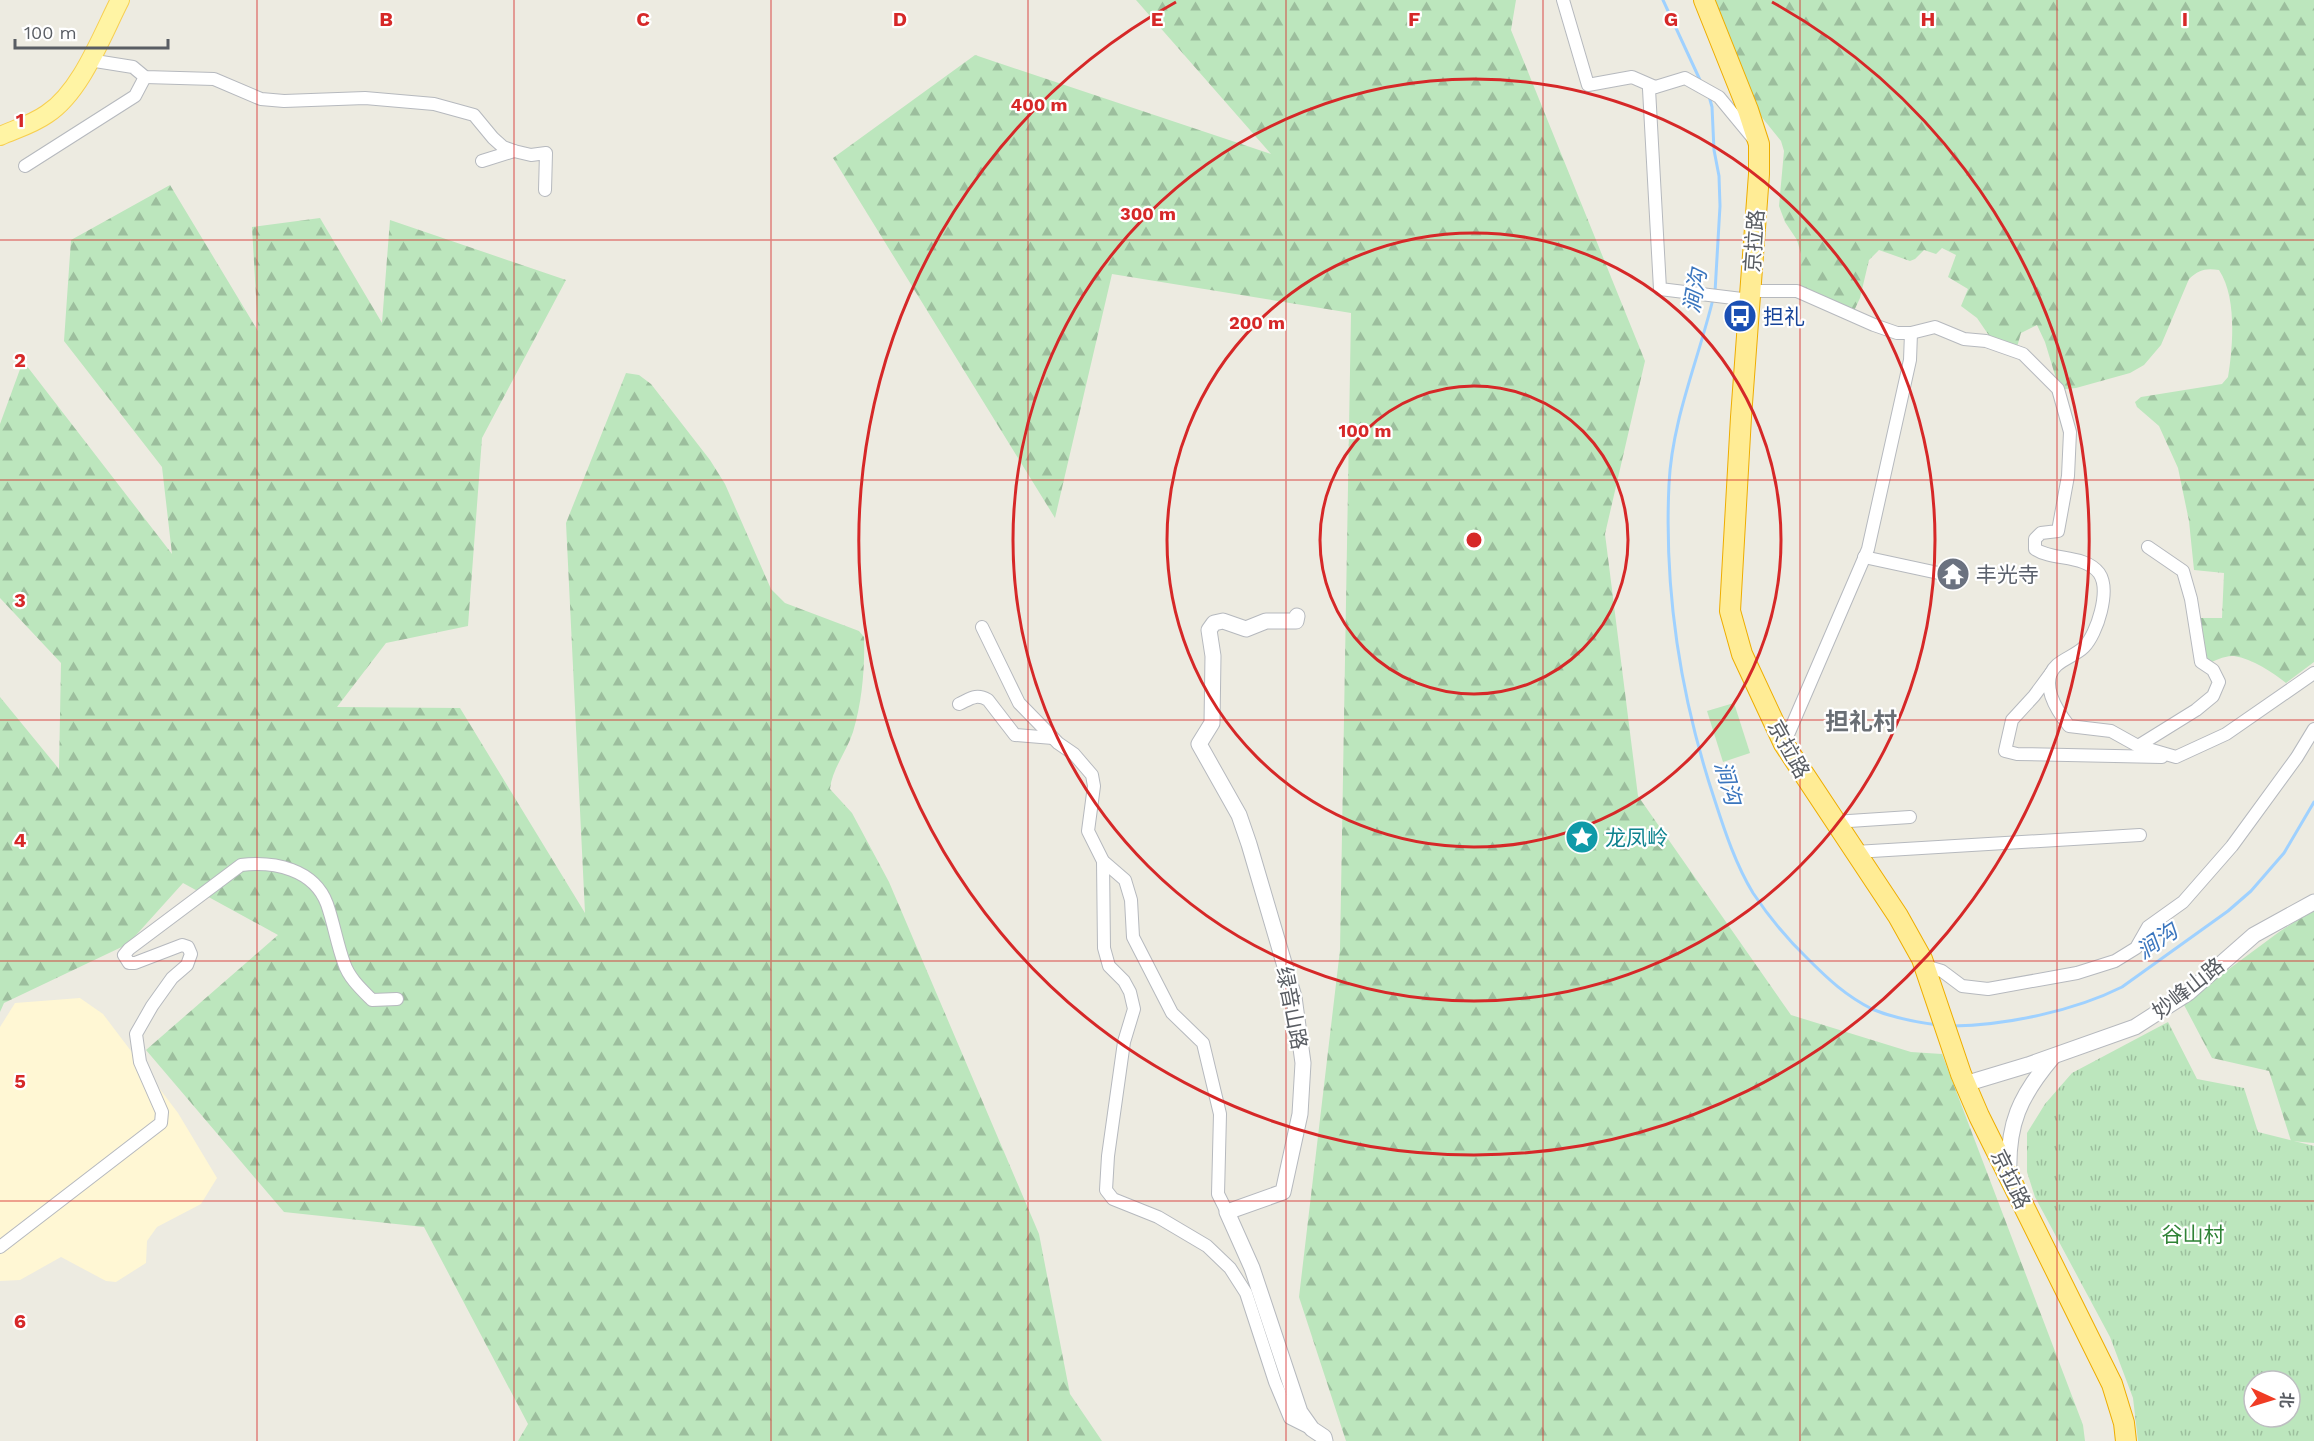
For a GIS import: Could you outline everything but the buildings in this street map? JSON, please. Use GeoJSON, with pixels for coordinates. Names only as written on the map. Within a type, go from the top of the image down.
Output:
{"type":"FeatureCollection","features":[{"type":"Feature","properties":{"kind":"highway","name":"京拉路"},"geometry":{"type":"LineString","coordinates":[[1704,0],[1748,110],[1759,144],[1759,174],[1730,611],[1742,654],[1784,744],[1898,916],[1925,966],[1963,1079],[2112,1384],[2124,1423],[2126,1441]]}},
{"type":"Feature","properties":{"kind":"main road"},"geometry":{"type":"LineString","coordinates":[[0,136],[46,115],[60,104],[89,60],[120,0]]}},
{"type":"Feature","properties":{"kind":"street"},"geometry":{"type":"LineString","coordinates":[[1563,0],[1588,85],[1632,77],[1655,87]]}},
{"type":"Feature","properties":{"kind":"street"},"geometry":{"type":"LineString","coordinates":[[89,60],[133,67],[145,77],[214,79],[261,99],[284,101],[365,98],[434,104],[474,115],[503,147],[531,155],[546,153],[545,190]]}},
{"type":"Feature","properties":{"kind":"street"},"geometry":{"type":"LineString","coordinates":[[25,166],[135,96],[145,77]]}},
{"type":"Feature","properties":{"kind":"street"},"geometry":{"type":"LineString","coordinates":[[1759,144],[1719,97],[1685,78],[1649,89],[1660,289],[1729,299],[1797,291],[1896,333],[1911,333],[1935,327],[1964,339],[1986,341],[2024,354],[2058,389],[2070,432],[2068,476],[2058,531],[2041,533],[2035,539],[2035,549],[2041,554],[2083,563],[2099,573],[2104,588],[2103,606],[2086,645],[2058,664],[2012,720],[2006,751],[2017,754],[2176,757],[2226,734],[2314,673]]}},
{"type":"Feature","properties":{"kind":"street"},"geometry":{"type":"LineString","coordinates":[[482,161],[514,151]]}},
{"type":"Feature","properties":{"kind":"street"},"geometry":{"type":"LineString","coordinates":[[1784,744],[1868,549],[1910,360],[1911,333]]}},
{"type":"Feature","properties":{"kind":"street"},"geometry":{"type":"LineString","coordinates":[[2138,746],[2196,710],[2213,696],[2219,682],[2213,670],[2202,662],[2191,599],[2183,571],[2148,547]]}},
{"type":"Feature","properties":{"kind":"street"},"geometry":{"type":"LineString","coordinates":[[1864,557],[1943,574]]}},
{"type":"Feature","properties":{"kind":"street","name":"绿音山路"},"geometry":{"type":"LineString","coordinates":[[1227,1212],[1283,1192],[1300,1114],[1303,1064],[1294,998],[1249,844],[1239,815],[1199,744],[1212,723],[1213,656],[1209,630],[1214,623],[1223,621],[1246,629],[1266,621],[1296,621],[1297,616]]}},
{"type":"Feature","properties":{"kind":"street"},"geometry":{"type":"LineString","coordinates":[[982,627],[1019,703],[1053,738],[1074,754],[1092,776],[1094,786],[1088,831],[1103,861],[1105,878],[1104,948],[1109,966],[1125,981],[1134,1009],[1124,1042],[1108,1156],[1106,1190],[1113,1199],[1158,1217],[1207,1246],[1230,1268],[1246,1293],[1275,1382],[1290,1418],[1324,1437],[1325,1441]]}},
{"type":"Feature","properties":{"kind":"street"},"geometry":{"type":"LineString","coordinates":[[2051,673],[2050,696],[2057,711],[2069,726],[2110,730],[2138,746],[2176,757]]}},
{"type":"Feature","properties":{"kind":"street"},"geometry":{"type":"LineString","coordinates":[[959,705],[975,696],[982,696],[988,700],[1016,735],[1053,738]]}},
{"type":"Feature","properties":{"kind":"street"},"geometry":{"type":"LineString","coordinates":[[1925,966],[1942,971],[1962,986],[1988,989],[2077,973],[2115,961],[2136,948],[2148,927],[2183,902],[2232,846],[2297,757],[2314,729]]}},
{"type":"Feature","properties":{"kind":"street"},"geometry":{"type":"LineString","coordinates":[[1834,822],[1911,818]]}},
{"type":"Feature","properties":{"kind":"street"},"geometry":{"type":"LineString","coordinates":[[1855,852],[2140,835]]}},
{"type":"Feature","properties":{"kind":"street"},"geometry":{"type":"LineString","coordinates":[[1103,861],[1125,880],[1131,900],[1133,937],[1172,1013],[1203,1043],[1220,1114],[1218,1194],[1251,1268],[1300,1412],[1312,1430]]}},
{"type":"Feature","properties":{"kind":"street"},"geometry":{"type":"LineString","coordinates":[[0,1247],[162,1123],[162,1112],[140,1062],[136,1034],[172,978],[187,965],[191,954],[188,947],[182,945],[135,963],[129,963],[124,955],[137,942],[241,865],[260,862],[281,866],[309,878],[326,902],[344,965],[356,984],[372,1000],[397,999]]}},
{"type":"Feature","properties":{"kind":"street","name":"妙峰山路"},"geometry":{"type":"LineString","coordinates":[[1963,1079],[2054,1056],[2135,1027],[2188,993],[2254,935],[2314,902]]}},
{"type":"Feature","properties":{"kind":"street"},"geometry":{"type":"LineString","coordinates":[[2010,1178],[2009,1144],[2016,1111],[2029,1087],[2054,1056]]}},
{"type":"Feature","properties":{"kind":"shaded area"},"geometry":{"type":"Polygon","coordinates":[[[80,998],[103,1014],[178,1113],[217,1178],[201,1204],[157,1227],[147,1241],[146,1263],[116,1282],[106,1281],[61,1257],[20,1280],[0,1281],[0,1027],[15,1003],[80,998]]]}},
{"type":"Feature","properties":{"kind":"green space"},"geometry":{"type":"Polygon","coordinates":[[[1136,0],[1516,0],[1511,30],[1645,361],[1605,534],[1638,796],[1791,1015],[1911,1052],[1942,1054],[2083,1425],[2085,1441],[1346,1441],[1299,1297],[1340,950],[1351,313],[1112,274],[1055,518],[833,158],[975,55],[1271,154],[1136,0]]]}},
{"type":"Feature","properties":{"kind":"green space"},"geometry":{"type":"Polygon","coordinates":[[[1713,0],[2314,0],[2314,662],[2286,683],[2262,666],[2234,656],[2227,656],[2206,664],[2199,618],[2222,618],[2224,573],[2194,570],[2189,521],[2178,468],[2159,426],[2137,407],[2135,402],[2141,397],[2222,384],[2228,377],[2232,337],[2231,308],[2225,281],[2219,270],[2202,270],[2189,279],[2161,345],[2144,365],[2130,373],[2065,389],[2058,385],[2045,342],[2037,325],[2021,333],[2015,354],[1990,337],[1977,318],[1961,306],[1968,289],[1948,277],[1956,255],[1942,248],[1936,254],[1924,250],[1910,261],[1879,250],[1869,260],[1860,298],[1853,313],[1800,287],[1801,254],[1797,240],[1785,222],[1779,206],[1784,151],[1781,141],[1756,110],[1713,0]]]}},
{"type":"Feature","properties":{"kind":"green space"},"geometry":{"type":"Polygon","coordinates":[[[170,185],[258,331],[252,227],[320,218],[382,323],[390,220],[566,280],[482,438],[468,626],[386,643],[337,707],[460,708],[585,913],[566,523],[626,373],[639,375],[651,384],[710,460],[725,484],[771,589],[785,603],[859,631],[864,637],[859,709],[830,789],[852,813],[889,882],[1039,1234],[1070,1394],[1102,1441],[518,1441],[528,1424],[424,1227],[284,1212],[146,1050],[278,935],[183,883],[128,944],[4,1003],[0,1012],[0,697],[59,769],[61,663],[0,598],[0,424],[23,361],[172,554],[162,467],[64,341],[71,240],[170,185]]]}},
{"type":"Feature","properties":{"kind":"green space"},"geometry":{"type":"Polygon","coordinates":[[[1734,703],[1750,753],[1723,762],[1707,711],[1734,703]]]}},
{"type":"Feature","properties":{"kind":"green space"},"geometry":{"type":"Polygon","coordinates":[[[2314,909],[2314,1143],[2291,1141],[2269,1071],[2212,1058],[2183,1003],[2314,909]]]}},
{"type":"Feature","properties":{"kind":"green space","name":"谷山村"},"geometry":{"type":"Polygon","coordinates":[[[2168,1022],[2197,1079],[2244,1088],[2258,1132],[2314,1146],[2314,1441],[2138,1441],[2133,1398],[2110,1337],[2035,1197],[2027,1172],[2027,1133],[2045,1104],[2072,1073],[2168,1022]]]}},
{"type":"Feature","properties":{"kind":"waterway","name":"涧沟"},"geometry":{"type":"LineString","coordinates":[[1663,0],[1700,80]]}},
{"type":"Feature","properties":{"kind":"waterway","name":"涧沟"},"geometry":{"type":"LineString","coordinates":[[1709,96],[1719,176],[1720,206],[1715,292]]}},
{"type":"Feature","properties":{"kind":"waterway","name":"涧沟"},"geometry":{"type":"LineString","coordinates":[[1713,299],[1675,437],[1669,484],[1668,524],[1669,564],[1677,644],[1703,762],[1731,848],[1741,871],[1759,902],[1786,936],[1830,980],[1863,1004],[1896,1017],[1938,1025]]}},
{"type":"Feature","properties":{"kind":"waterway","name":"涧沟"},"geometry":{"type":"LineString","coordinates":[[1953,1026],[2018,1020],[2062,1010],[2122,987],[2228,911],[2251,891],[2284,853],[2314,802]]}},
{"type":"Feature","properties":{"kind":"place","name":"担礼"},"geometry":{"type":"Point","coordinates":[1740,316]}},
{"type":"Feature","properties":{"kind":"place","name":"丰光寺"},"geometry":{"type":"Point","coordinates":[1953,574]}},
{"type":"Feature","properties":{"kind":"place","name":"龙凤岭"},"geometry":{"type":"Point","coordinates":[1582,837]}},
{"type":"Feature","properties":{"kind":"district","name":"担礼村"},"geometry":{"type":"Point","coordinates":[1861,722]}}]}
